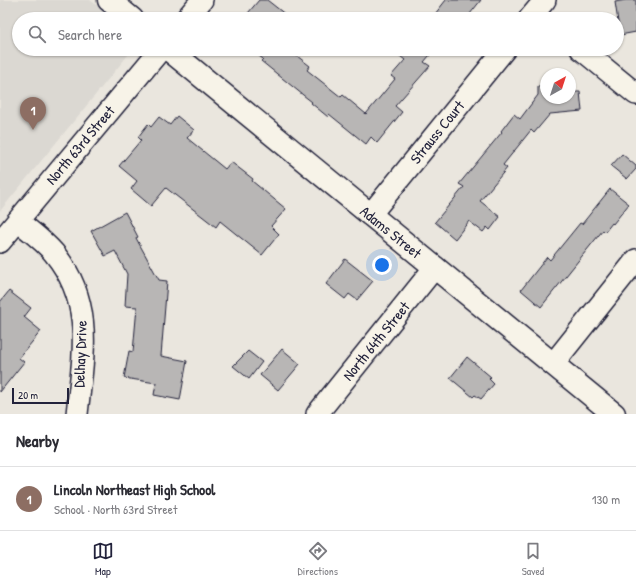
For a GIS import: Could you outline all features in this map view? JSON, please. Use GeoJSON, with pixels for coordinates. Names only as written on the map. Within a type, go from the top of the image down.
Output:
{"type":"FeatureCollection","features":[{"type":"Feature","properties":{"kind":"main road"},"geometry":{"type":"LineString","coordinates":[[109,0],[124,12]]}},
{"type":"Feature","properties":{"kind":"main road","name":"Adams Street"},"geometry":{"type":"LineString","coordinates":[[177,56],[614,414]]}},
{"type":"Feature","properties":{"kind":"street"},"geometry":{"type":"LineString","coordinates":[[192,12],[202,0]]}},
{"type":"Feature","properties":{"kind":"street","name":"North 63rd Street"},"geometry":{"type":"LineString","coordinates":[[0,242],[155,56]]}},
{"type":"Feature","properties":{"kind":"street","name":"Strauss Court"},"geometry":{"type":"LineString","coordinates":[[370,215],[499,56]]}},
{"type":"Feature","properties":{"kind":"street"},"geometry":{"type":"LineString","coordinates":[[590,56],[636,94]]}},
{"type":"Feature","properties":{"kind":"street","name":"Delhay Drive"},"geometry":{"type":"LineString","coordinates":[[18,221],[48,246],[57,257],[71,279],[79,301],[84,326],[84,341],[77,414]]}},
{"type":"Feature","properties":{"kind":"street"},"geometry":{"type":"LineString","coordinates":[[552,364],[636,260]]}},
{"type":"Feature","properties":{"kind":"street","name":"North 64th Street"},"geometry":{"type":"LineString","coordinates":[[316,414],[435,267]]}},
{"type":"Feature","properties":{"kind":"shaded area"},"geometry":{"type":"Polygon","coordinates":[[[0,0],[90,0],[105,12],[12,12],[12,56],[127,56],[0,211],[0,0]]]}},
{"type":"Feature","properties":{"kind":"building"},"geometry":{"type":"Polygon","coordinates":[[[259,0],[267,0],[282,12],[249,12],[259,0]]]}},
{"type":"Feature","properties":{"kind":"building"},"geometry":{"type":"Polygon","coordinates":[[[446,0],[481,0],[472,12],[437,12],[446,0]]]}},
{"type":"Feature","properties":{"kind":"building"},"geometry":{"type":"Polygon","coordinates":[[[636,0],[636,32],[624,34],[624,12],[617,12],[615,2],[636,0]]]}},
{"type":"Feature","properties":{"kind":"building"},"geometry":{"type":"Polygon","coordinates":[[[259,56],[297,56],[310,66],[307,70],[341,97],[343,95],[366,114],[395,79],[391,76],[405,60],[400,56],[429,56],[424,62],[430,66],[395,106],[402,112],[377,143],[371,137],[366,144],[329,114],[328,117],[311,103],[312,102],[261,61],[263,59],[259,56]]]}},
{"type":"Feature","properties":{"kind":"building"},"geometry":{"type":"Polygon","coordinates":[[[538,86],[540,86],[540,104],[576,104],[576,92],[580,92],[582,111],[550,114],[534,133],[531,130],[503,165],[507,168],[480,201],[500,217],[490,230],[487,227],[483,232],[469,221],[455,239],[435,222],[464,187],[459,184],[502,132],[501,131],[514,114],[520,119],[538,95],[538,86]]]}},
{"type":"Feature","properties":{"kind":"building"},"geometry":{"type":"Polygon","coordinates":[[[177,116],[194,130],[187,138],[225,169],[231,162],[253,179],[252,181],[286,209],[271,226],[279,234],[262,255],[220,221],[216,227],[166,188],[151,206],[131,189],[137,181],[119,166],[141,140],[138,137],[148,124],[151,127],[159,117],[170,125],[177,116]]]}},
{"type":"Feature","properties":{"kind":"building"},"geometry":{"type":"Polygon","coordinates":[[[622,154],[636,166],[636,169],[627,179],[611,166],[622,154]]]}},
{"type":"Feature","properties":{"kind":"building"},"geometry":{"type":"Polygon","coordinates":[[[610,189],[629,204],[605,232],[603,230],[541,307],[521,290],[547,257],[550,260],[580,223],[582,224],[610,189]]]}},
{"type":"Feature","properties":{"kind":"building"},"geometry":{"type":"Polygon","coordinates":[[[125,212],[138,237],[136,238],[159,280],[167,281],[161,356],[187,361],[180,400],[154,395],[156,383],[124,378],[129,351],[133,352],[137,307],[125,306],[127,274],[115,251],[105,256],[91,231],[125,212]]]}},
{"type":"Feature","properties":{"kind":"building"},"geometry":{"type":"Polygon","coordinates":[[[345,259],[373,281],[357,300],[349,294],[345,299],[326,284],[345,259]]]}},
{"type":"Feature","properties":{"kind":"building"},"geometry":{"type":"Polygon","coordinates":[[[9,291],[31,308],[24,317],[41,331],[19,358],[24,362],[0,392],[0,302],[9,291]]]}},
{"type":"Feature","properties":{"kind":"building"},"geometry":{"type":"Polygon","coordinates":[[[282,349],[300,364],[278,390],[260,375],[282,349]]]}},
{"type":"Feature","properties":{"kind":"building"},"geometry":{"type":"Polygon","coordinates":[[[248,351],[262,362],[249,379],[233,366],[248,351]]]}},
{"type":"Feature","properties":{"kind":"building"},"geometry":{"type":"Polygon","coordinates":[[[467,357],[491,377],[489,379],[494,384],[481,399],[475,395],[473,397],[450,378],[467,357]]]}},
{"type":"Feature","properties":{"kind":"place","name":"Lincoln Northeast High School"},"geometry":{"type":"Point","coordinates":[33,130]}}]}
